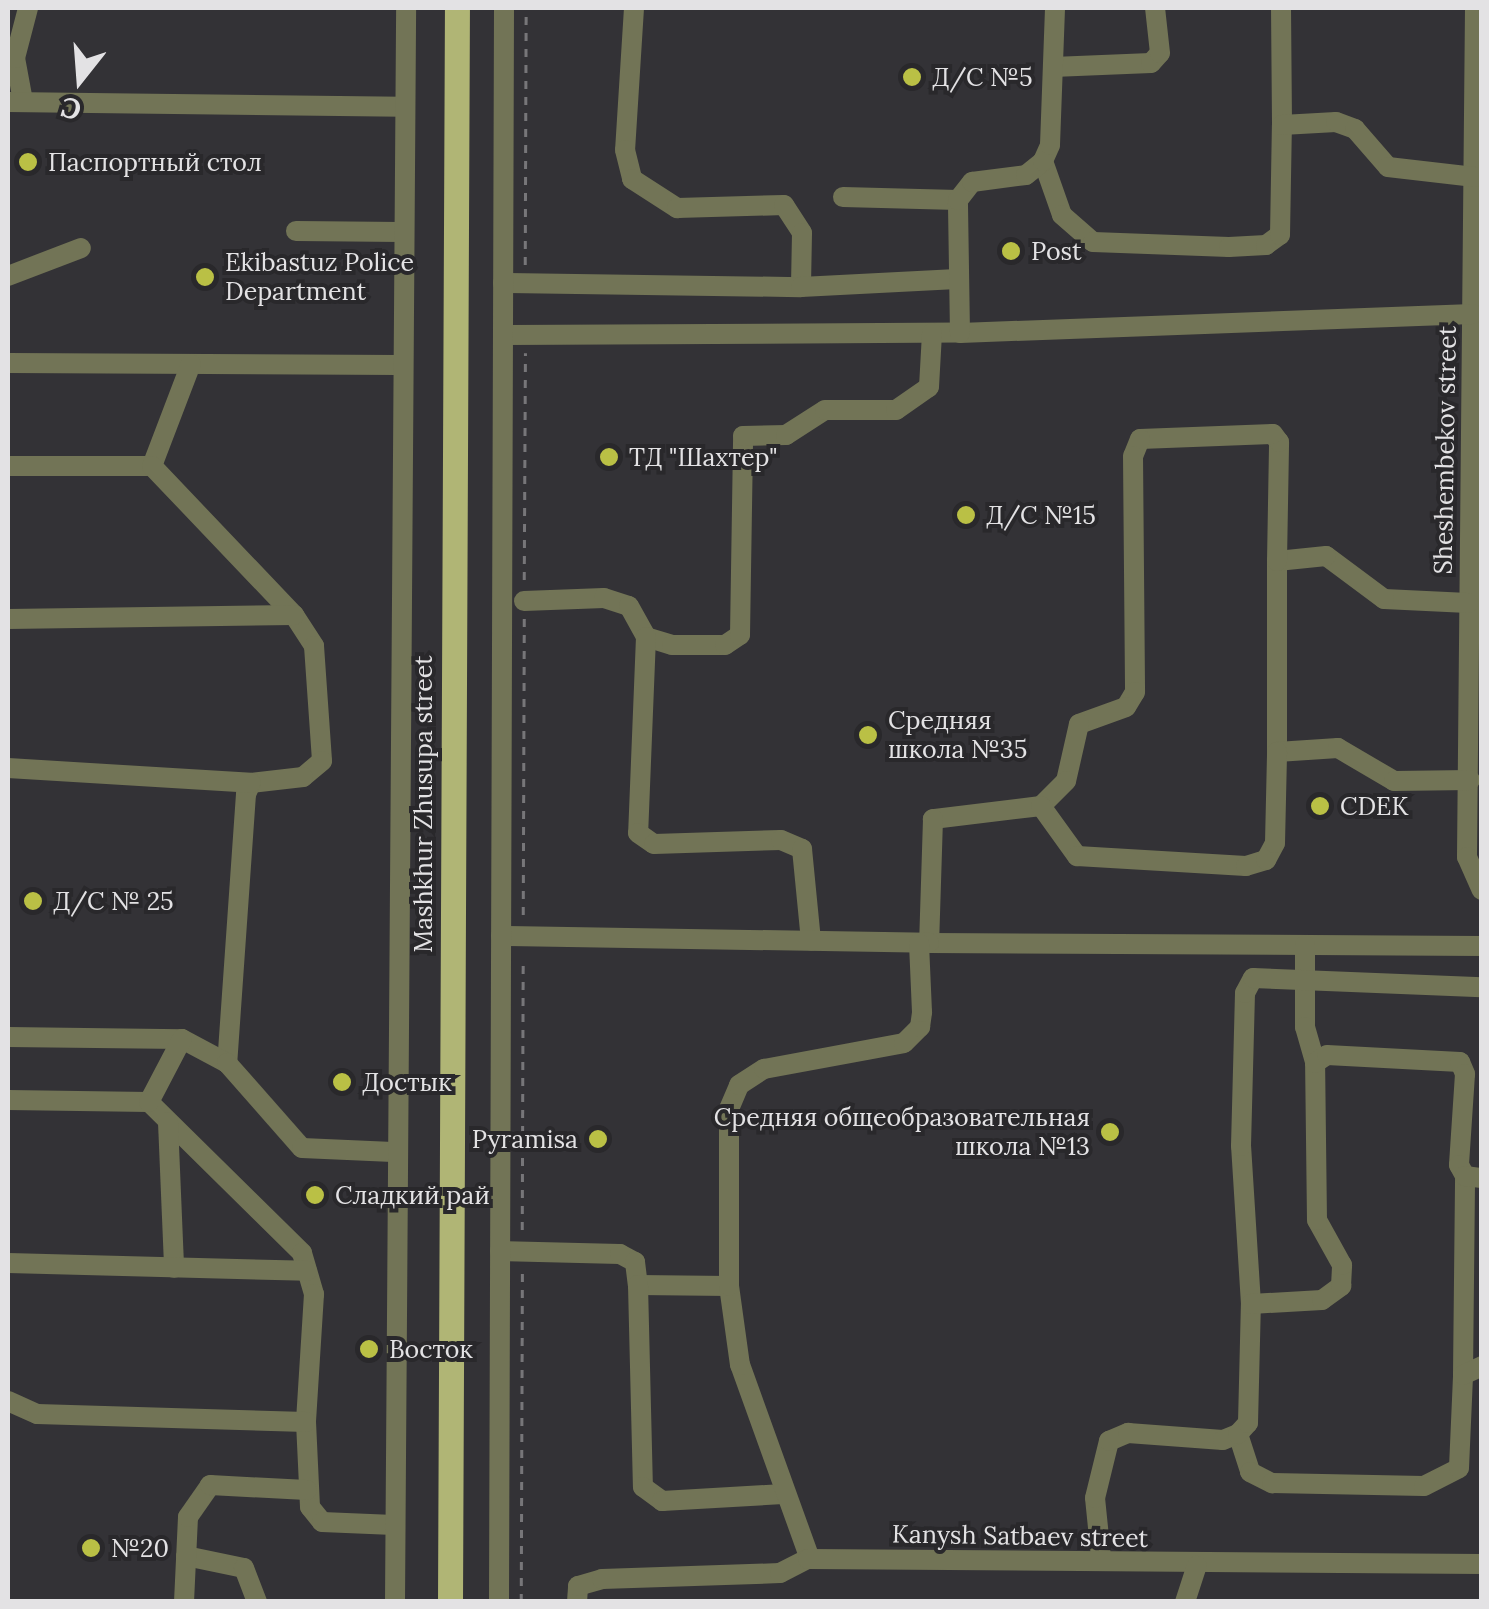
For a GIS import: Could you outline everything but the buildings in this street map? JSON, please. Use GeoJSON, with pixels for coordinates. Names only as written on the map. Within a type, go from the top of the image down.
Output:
{"type":"FeatureCollection","features":[{"type":"Feature","properties":{"kind":"main road","name":"Mashkhur Zhusupa street"},"geometry":{"type":"LineString","coordinates":[[450,1602],[456,8]]}},
{"type":"Feature","properties":{"kind":"street"},"geometry":{"type":"LineString","coordinates":[[28,8],[15,58],[15,101],[402,107]]}},
{"type":"Feature","properties":{"kind":"street"},"geometry":{"type":"LineString","coordinates":[[395,1602],[394,1152],[406,8]]}},
{"type":"Feature","properties":{"kind":"street"},"geometry":{"type":"LineString","coordinates":[[499,1602],[503,335],[514,283],[504,8]]}},
{"type":"Feature","properties":{"kind":"street"},"geometry":{"type":"LineString","coordinates":[[634,8],[625,150],[632,179],[676,208],[784,204],[802,233],[801,288]]}},
{"type":"Feature","properties":{"kind":"street"},"geometry":{"type":"LineString","coordinates":[[960,333],[958,200],[972,182],[1026,175],[1044,161],[1050,145],[1056,8]]}},
{"type":"Feature","properties":{"kind":"street"},"geometry":{"type":"LineString","coordinates":[[1053,67],[1152,63],[1160,53],[1155,8]]}},
{"type":"Feature","properties":{"kind":"street"},"geometry":{"type":"LineString","coordinates":[[1044,161],[1062,215],[1092,242],[1266,245],[1280,235],[1284,220],[1281,8]]}},
{"type":"Feature","properties":{"kind":"street","name":"Sheshembekov street"},"geometry":{"type":"LineString","coordinates":[[1476,8],[1467,857],[1482,890]]}},
{"type":"Feature","properties":{"kind":"street"},"geometry":{"type":"LineString","coordinates":[[1282,125],[1336,122],[1355,128],[1388,167],[1474,177]]}},
{"type":"Feature","properties":{"kind":"street"},"geometry":{"type":"LineString","coordinates":[[843,198],[958,200]]}},
{"type":"Feature","properties":{"kind":"street"},"geometry":{"type":"LineString","coordinates":[[296,231],[401,232]]}},
{"type":"Feature","properties":{"kind":"street"},"geometry":{"type":"LineString","coordinates":[[8,276],[81,248]]}},
{"type":"Feature","properties":{"kind":"street"},"geometry":{"type":"LineString","coordinates":[[514,283],[801,288],[957,279]]}},
{"type":"Feature","properties":{"kind":"street"},"geometry":{"type":"LineString","coordinates":[[503,335],[960,333],[1473,314]]}},
{"type":"Feature","properties":{"kind":"street"},"geometry":{"type":"LineString","coordinates":[[646,637],[672,645],[725,645],[740,635],[743,436],[786,435],[825,410],[896,410],[929,386],[932,333]]}},
{"type":"Feature","properties":{"kind":"street"},"geometry":{"type":"LineString","coordinates":[[8,363],[400,365]]}},
{"type":"Feature","properties":{"kind":"street"},"geometry":{"type":"LineString","coordinates":[[152,466],[191,364]]}},
{"type":"Feature","properties":{"kind":"street"},"geometry":{"type":"LineString","coordinates":[[810,1560],[740,1366],[730,1286],[729,1109],[739,1085],[764,1069],[904,1044],[920,1027],[922,1012],[933,820],[1041,806],[1066,780],[1079,724],[1126,707],[1135,692],[1133,456],[1140,439],[1273,434],[1279,442],[1277,752],[1275,843],[1266,860],[1246,866],[1078,856],[1041,806]]}},
{"type":"Feature","properties":{"kind":"street"},"geometry":{"type":"LineString","coordinates":[[8,466],[152,466],[294,615],[314,646],[322,761],[303,777],[252,783],[8,768]]}},
{"type":"Feature","properties":{"kind":"street"},"geometry":{"type":"LineString","coordinates":[[1277,561],[1326,556],[1384,598],[1468,602]]}},
{"type":"Feature","properties":{"kind":"street"},"geometry":{"type":"LineString","coordinates":[[524,600],[616,602],[629,606],[646,637],[638,833],[654,844],[781,840],[802,849],[811,941]]}},
{"type":"Feature","properties":{"kind":"street"},"geometry":{"type":"LineString","coordinates":[[8,619],[294,615]]}},
{"type":"Feature","properties":{"kind":"street"},"geometry":{"type":"LineString","coordinates":[[1277,752],[1338,748],[1394,781],[1470,780]]}},
{"type":"Feature","properties":{"kind":"street"},"geometry":{"type":"LineString","coordinates":[[226,1063],[252,783]]}},
{"type":"Feature","properties":{"kind":"street"},"geometry":{"type":"LineString","coordinates":[[501,936],[1482,946]]}},
{"type":"Feature","properties":{"kind":"street"},"geometry":{"type":"LineString","coordinates":[[1251,1304],[1322,1300],[1342,1286],[1342,1265],[1318,1220],[1315,1062],[1305,1027],[1304,945]]}},
{"type":"Feature","properties":{"kind":"street"},"geometry":{"type":"LineString","coordinates":[[1101,1557],[1096,1498],[1109,1441],[1128,1433],[1223,1440],[1238,1434],[1248,1423],[1251,1304],[1241,1146],[1244,994],[1253,978],[1482,988]]}},
{"type":"Feature","properties":{"kind":"street"},"geometry":{"type":"LineString","coordinates":[[8,1037],[182,1039],[226,1063],[302,1148],[394,1152]]}},
{"type":"Feature","properties":{"kind":"street"},"geometry":{"type":"LineString","coordinates":[[149,1102],[182,1039]]}},
{"type":"Feature","properties":{"kind":"street"},"geometry":{"type":"LineString","coordinates":[[1238,1434],[1250,1472],[1272,1483],[1424,1486],[1459,1468],[1472,1370],[1473,1177],[1459,1165],[1465,1074],[1460,1062],[1327,1055],[1315,1062]]}},
{"type":"Feature","properties":{"kind":"street"},"geometry":{"type":"LineString","coordinates":[[8,1100],[149,1102],[302,1254],[314,1294],[306,1422],[307,1490],[322,1522],[394,1525]]}},
{"type":"Feature","properties":{"kind":"street"},"geometry":{"type":"LineString","coordinates":[[168,1122],[174,1268]]}},
{"type":"Feature","properties":{"kind":"street"},"geometry":{"type":"LineString","coordinates":[[500,1251],[620,1254],[635,1262],[643,1487],[662,1501],[783,1494]]}},
{"type":"Feature","properties":{"kind":"street"},"geometry":{"type":"LineString","coordinates":[[8,1263],[307,1272]]}},
{"type":"Feature","properties":{"kind":"street"},"geometry":{"type":"LineString","coordinates":[[638,1285],[730,1286]]}},
{"type":"Feature","properties":{"kind":"street"},"geometry":{"type":"LineString","coordinates":[[8,1401],[36,1414],[306,1422]]}},
{"type":"Feature","properties":{"kind":"street"},"geometry":{"type":"LineString","coordinates":[[184,1602],[188,1517],[210,1485],[307,1490]]}},
{"type":"Feature","properties":{"kind":"street"},"geometry":{"type":"LineString","coordinates":[[186,1556],[244,1568],[258,1602]]}},
{"type":"Feature","properties":{"kind":"street","name":"Kanysh Satbaev street"},"geometry":{"type":"LineString","coordinates":[[577,1602],[578,1586],[602,1579],[780,1573],[810,1560],[1101,1557],[1197,1566],[1482,1564]]}},
{"type":"Feature","properties":{"kind":"street"},"geometry":{"type":"LineString","coordinates":[[1186,1602],[1197,1566]]}},
{"type":"Feature","properties":{"kind":"path"},"geometry":{"type":"LineString","coordinates":[[514,283],[526,8]]}},
{"type":"Feature","properties":{"kind":"path"},"geometry":{"type":"LineString","coordinates":[[521,1602],[525,335]]}},
{"type":"Feature","properties":{"kind":"place","name":"Д/С №5"},"geometry":{"type":"Point","coordinates":[912,77]}},
{"type":"Feature","properties":{"kind":"place","name":"Паспортный стол"},"geometry":{"type":"Point","coordinates":[28,162]}},
{"type":"Feature","properties":{"kind":"place","name":"Post"},"geometry":{"type":"Point","coordinates":[1011,251]}},
{"type":"Feature","properties":{"kind":"place","name":"Ekibastuz Police Department"},"geometry":{"type":"Point","coordinates":[205,277]}},
{"type":"Feature","properties":{"kind":"place","name":"ТД \"Шахтер\""},"geometry":{"type":"Point","coordinates":[609,457]}},
{"type":"Feature","properties":{"kind":"place","name":"Д/С №15"},"geometry":{"type":"Point","coordinates":[966,515]}},
{"type":"Feature","properties":{"kind":"place","name":"Средняя школа №35"},"geometry":{"type":"Point","coordinates":[868,735]}},
{"type":"Feature","properties":{"kind":"place","name":"CDEK"},"geometry":{"type":"Point","coordinates":[1320,806]}},
{"type":"Feature","properties":{"kind":"place","name":"Д/С № 25"},"geometry":{"type":"Point","coordinates":[33,901]}},
{"type":"Feature","properties":{"kind":"place","name":"Достык"},"geometry":{"type":"Point","coordinates":[342,1082]}},
{"type":"Feature","properties":{"kind":"place","name":"Средняя общеобразовательная школа №13"},"geometry":{"type":"Point","coordinates":[1110,1132]}},
{"type":"Feature","properties":{"kind":"place","name":"Pyramisa"},"geometry":{"type":"Point","coordinates":[598,1139]}},
{"type":"Feature","properties":{"kind":"place","name":"Сладкий рай"},"geometry":{"type":"Point","coordinates":[315,1195]}},
{"type":"Feature","properties":{"kind":"place","name":"Восток"},"geometry":{"type":"Point","coordinates":[369,1349]}},
{"type":"Feature","properties":{"kind":"place","name":"№20"},"geometry":{"type":"Point","coordinates":[91,1548]}}]}
